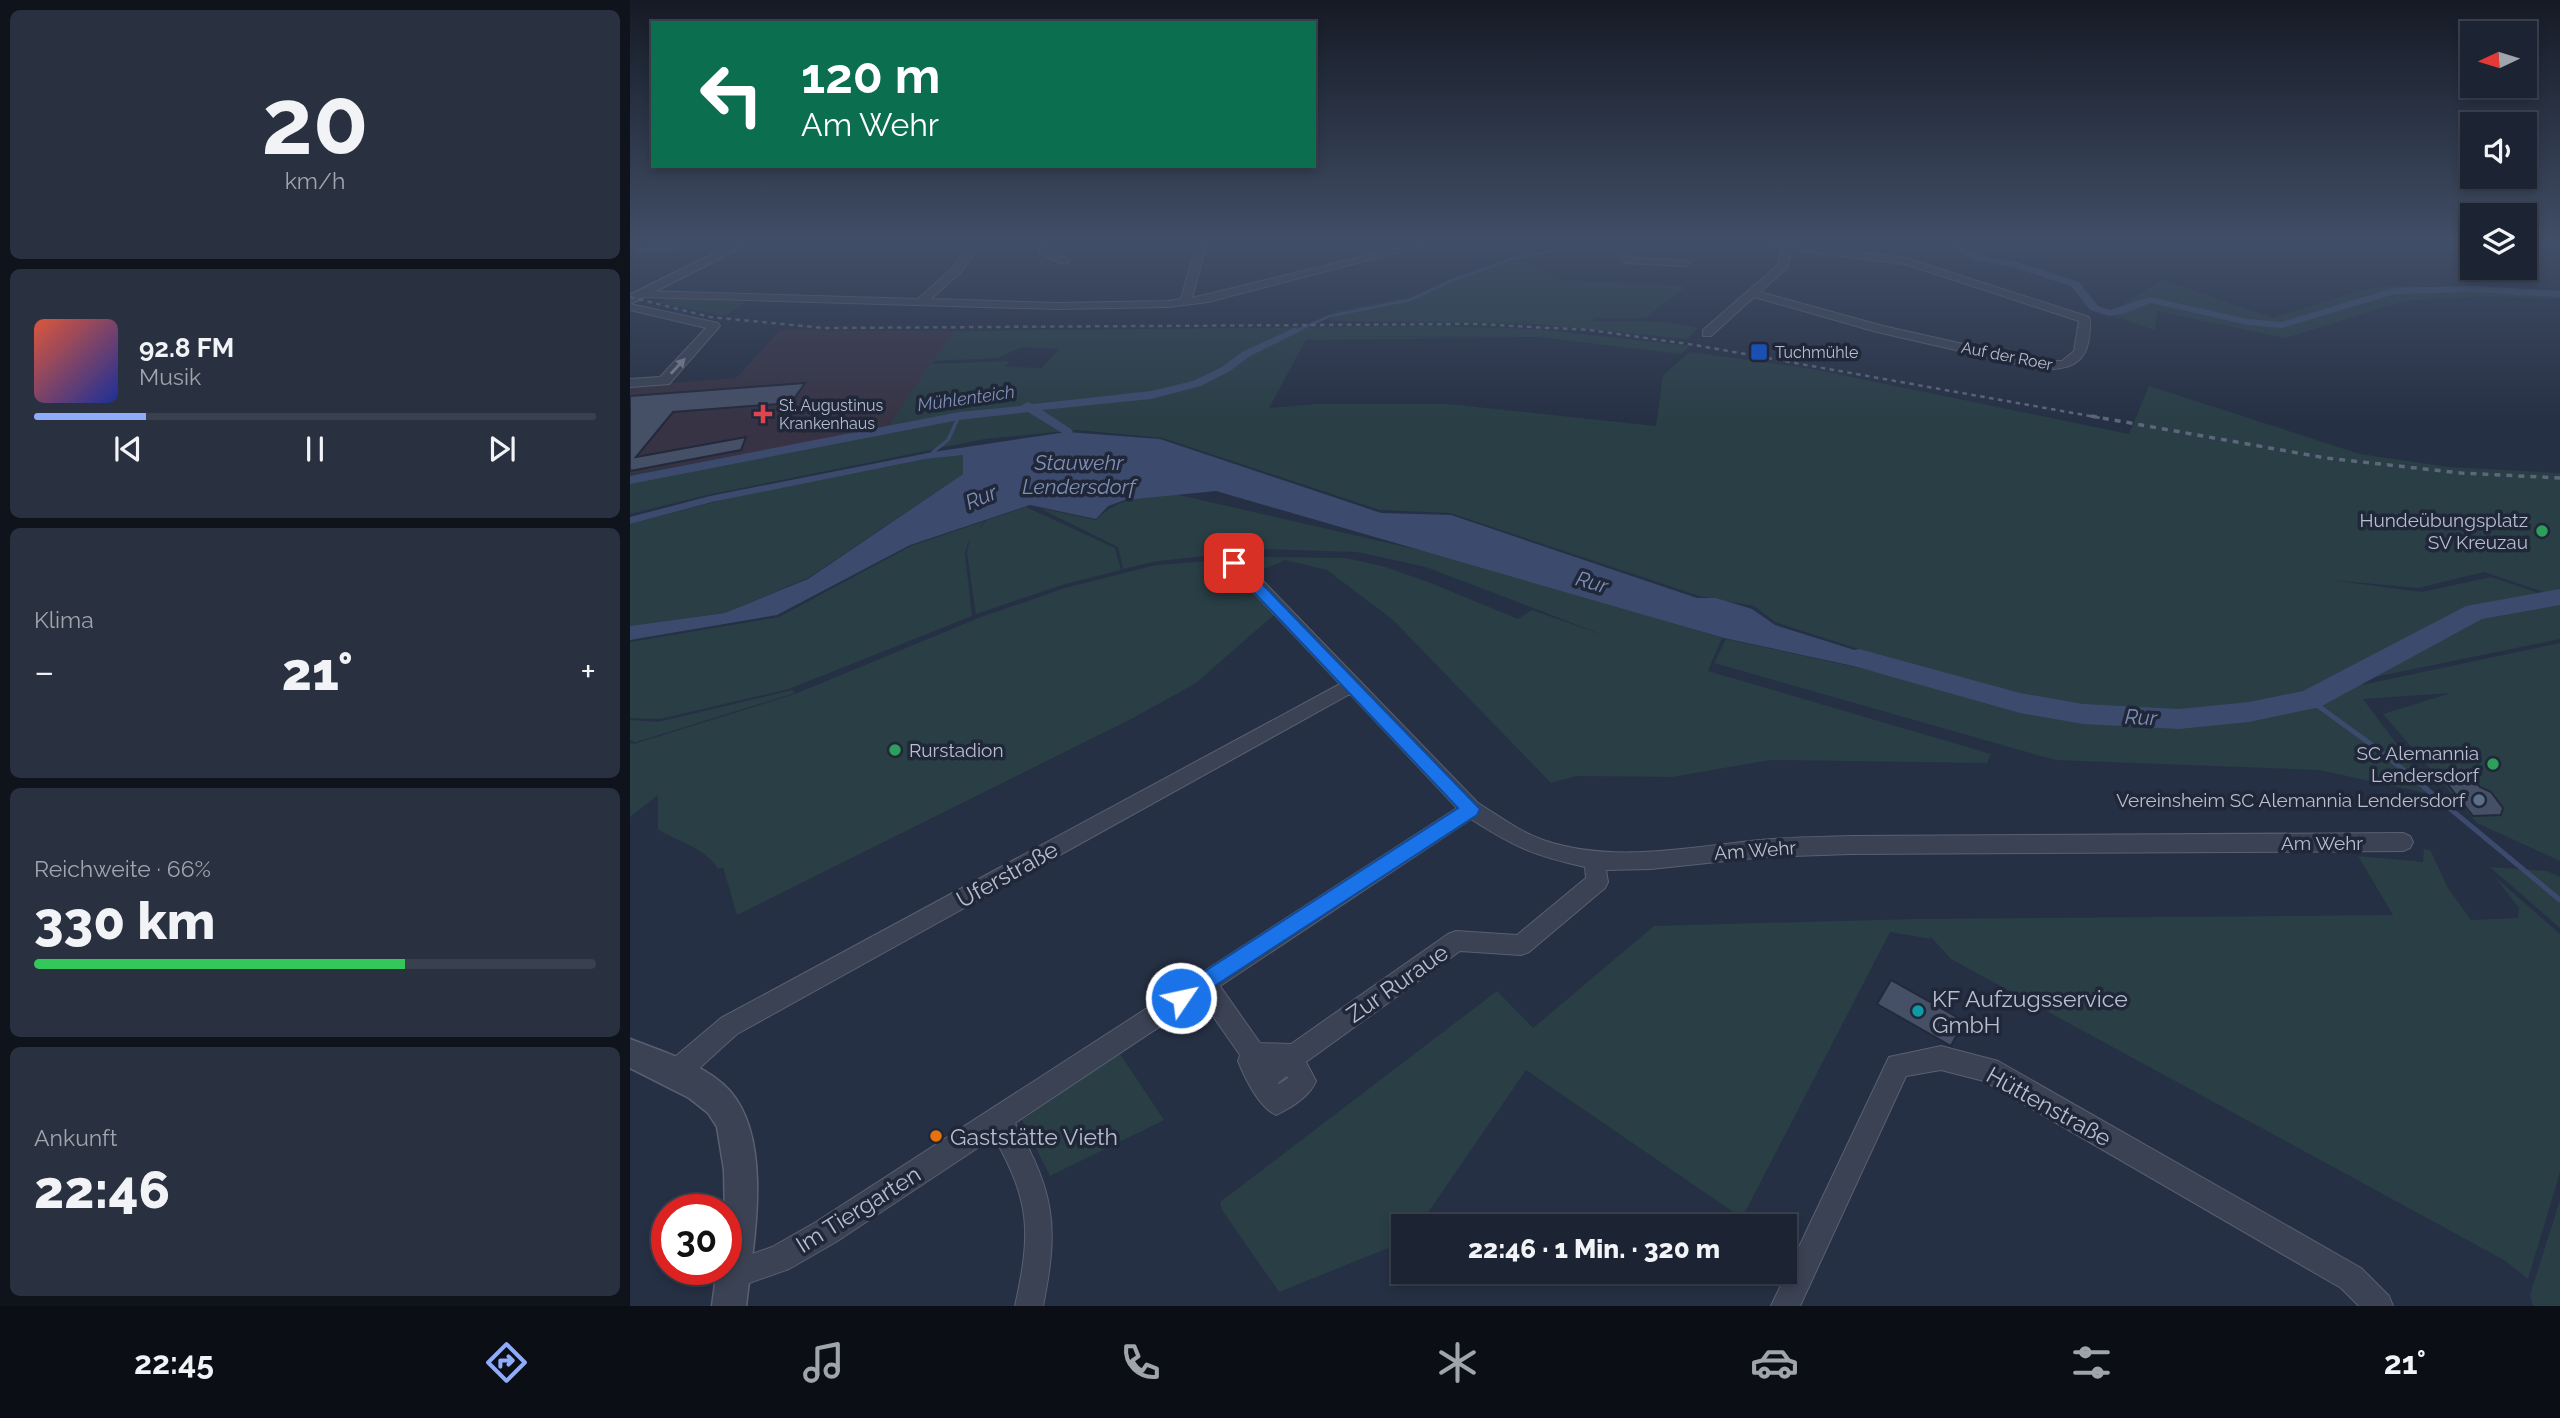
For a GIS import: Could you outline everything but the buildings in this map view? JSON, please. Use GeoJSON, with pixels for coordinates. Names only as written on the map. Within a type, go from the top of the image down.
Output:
{"type":"FeatureCollection","features":[{"type":"Feature","properties":{"kind":"street"},"geometry":{"type":"LineString","coordinates":[[920,303],[1100,307],[1173,303]]}},
{"type":"Feature","properties":{"kind":"street"},"geometry":{"type":"LineString","coordinates":[[1707,333],[1744,303]]}},
{"type":"Feature","properties":{"kind":"street","name":"Auf der Roer"},"geometry":{"type":"LineString","coordinates":[[1787,303],[1881,329],[2039,365],[2060,366],[2073,363],[2081,356],[2085,319],[2037,303]]}},
{"type":"Feature","properties":{"kind":"street"},"geometry":{"type":"LineString","coordinates":[[630,307],[714,326],[664,381],[630,383]]}},
{"type":"Feature","properties":{"kind":"street","name":"Am Wehr"},"geometry":{"type":"LineString","coordinates":[[1228,555],[1471,809],[1520,840],[1543,849],[1595,861],[1651,860],[1764,848],[1851,845],[2403,842]]}},
{"type":"Feature","properties":{"kind":"street","name":"Uferstraße"},"geometry":{"type":"LineString","coordinates":[[673,1074],[729,1026],[1351,686]]}},
{"type":"Feature","properties":{"kind":"street","name":"Im Tiergarten"},"geometry":{"type":"LineString","coordinates":[[731,1291],[826,1232],[1471,809]]}},
{"type":"Feature","properties":{"kind":"street","name":"Zur Ruraue"},"geometry":{"type":"LineString","coordinates":[[1290,1059],[1456,941],[1521,945],[1597,882],[1595,861]]}},
{"type":"Feature","properties":{"kind":"street"},"geometry":{"type":"LineString","coordinates":[[1204,983],[1256,1057]]}},
{"type":"Feature","properties":{"kind":"street"},"geometry":{"type":"LineString","coordinates":[[630,1053],[673,1074],[719,1103],[736,1131],[739,1192],[731,1291]]}},
{"type":"Feature","properties":{"kind":"street"},"geometry":{"type":"LineString","coordinates":[[1286,1054],[1290,1059],[1304,1081],[1276,1102],[1250,1061],[1256,1057],[1286,1054]]}},
{"type":"Feature","properties":{"kind":"street","name":"Hüttenstraße"},"geometry":{"type":"LineString","coordinates":[[1785,1306],[1898,1065],[1941,1058],[1989,1070],[2351,1278],[2379,1306]]}},
{"type":"Feature","properties":{"kind":"street"},"geometry":{"type":"LineString","coordinates":[[998,1119],[1027,1168],[1036,1190],[1042,1230],[1029,1306]]}},
{"type":"Feature","properties":{"kind":"shaded area"},"geometry":{"type":"Polygon","coordinates":[[[659,303],[745,303],[725,316],[659,303]]]}},
{"type":"Feature","properties":{"kind":"shaded area"},"geometry":{"type":"Polygon","coordinates":[[[1379,303],[1665,303],[1645,318],[1594,318],[1593,321],[1668,322],[1698,328],[1687,339],[1536,324],[1330,321],[1333,312],[1379,303]]]}},
{"type":"Feature","properties":{"kind":"shaded area"},"geometry":{"type":"Polygon","coordinates":[[[2229,303],[2272,318],[2322,303],[2398,303],[2285,338],[2157,311],[2155,330],[2116,317],[2122,305],[2229,303]]]}},
{"type":"Feature","properties":{"kind":"shaded area"},"geometry":{"type":"Polygon","coordinates":[[[1425,326],[1536,329],[1690,346],[1681,354],[1539,337],[1300,336],[1493,338],[1306,340],[1269,408],[1318,404],[1448,404],[1656,426],[1663,375],[1690,352],[1812,369],[2129,434],[2149,386],[2360,454],[2449,467],[2560,473],[2560,598],[2484,572],[2418,588],[2330,580],[2422,592],[2491,577],[2560,600],[2560,639],[2179,717],[2086,711],[2019,700],[1892,665],[1880,656],[1775,622],[1754,606],[1699,596],[1450,513],[1380,510],[1163,438],[1077,430],[985,439],[707,495],[630,514],[630,475],[887,428],[930,364],[1010,361],[1005,367],[1042,368],[1059,349],[1023,347],[997,358],[932,361],[956,331],[1425,326]]]}},
{"type":"Feature","properties":{"kind":"shaded area","name":"St. Augustinus Krankenhaus"},"geometry":{"type":"Polygon","coordinates":[[[780,330],[956,331],[887,428],[630,475],[630,386],[736,378],[780,330]]]}},
{"type":"Feature","properties":{"kind":"shaded area"},"geometry":{"type":"Polygon","coordinates":[[[963,454],[963,474],[808,578],[725,613],[630,626],[630,524],[837,474],[963,454]]]}},
{"type":"Feature","properties":{"kind":"shaded area"},"geometry":{"type":"Polygon","coordinates":[[[1175,494],[1475,563],[1722,638],[1708,671],[1991,754],[1987,763],[1770,760],[1672,777],[1577,776],[1551,783],[1393,620],[1327,570],[1285,560],[1241,579],[1275,614],[1196,683],[1133,718],[737,915],[723,867],[718,869],[706,855],[658,829],[658,795],[630,817],[630,743],[795,694],[981,617],[1065,588],[1156,565],[1263,557],[1346,558],[1382,566],[1431,583],[1518,619],[1532,610],[1606,636],[1426,567],[1357,552],[1264,549],[1152,562],[1123,569],[1118,547],[1039,508],[1096,520],[1104,512],[1123,502],[1175,494]]]}},
{"type":"Feature","properties":{"kind":"shaded area"},"geometry":{"type":"Polygon","coordinates":[[[1026,507],[1115,548],[1121,570],[1065,584],[976,614],[967,553],[970,537],[965,553],[972,616],[789,689],[660,719],[630,718],[630,642],[779,617],[911,546],[985,521],[975,533],[987,520],[1026,507]]]}},
{"type":"Feature","properties":{"kind":"shaded area"},"geometry":{"type":"Polygon","coordinates":[[[1726,639],[1873,671],[1902,670],[2018,704],[2082,717],[2182,723],[2560,643],[2560,861],[2477,823],[2383,714],[2451,693],[2363,699],[2435,795],[2319,770],[2055,760],[1714,663],[1726,639]]]}},
{"type":"Feature","properties":{"kind":"shaded area"},"geometry":{"type":"Polygon","coordinates":[[[792,690],[795,693],[636,742],[630,740],[630,720],[658,722],[792,690]]]}},
{"type":"Feature","properties":{"kind":"shaded area"},"geometry":{"type":"Polygon","coordinates":[[[2424,849],[2430,850],[2448,888],[2471,920],[2518,918],[2519,908],[2495,877],[2560,934],[2560,1172],[2528,1279],[2504,1260],[1951,959],[1929,935],[1931,939],[1890,932],[1744,1214],[1736,1214],[1526,1070],[1427,1214],[1391,1214],[1391,1247],[1279,1292],[1222,1210],[1220,1202],[1497,991],[1533,1028],[1654,926],[1914,919],[2393,915],[2358,856],[2423,862],[2424,849]]]}},
{"type":"Feature","properties":{"kind":"shaded area"},"geometry":{"type":"Polygon","coordinates":[[[2490,867],[2547,871],[2560,877],[2560,928],[2490,867]]]}},
{"type":"Feature","properties":{"kind":"shaded area"},"geometry":{"type":"Polygon","coordinates":[[[1120,1054],[1164,1120],[1050,1176],[1022,1120],[1120,1054]]]}},
{"type":"Feature","properties":{"kind":"shaded area"},"geometry":{"type":"Polygon","coordinates":[[[2560,1200],[2560,1306],[2533,1306],[2530,1295],[2560,1200]]]}},
{"type":"Feature","properties":{"kind":"water","name":"Stauwehr Lendersdorf"},"geometry":{"type":"Polygon","coordinates":[[[1067,432],[1160,439],[1381,513],[1451,515],[1697,598],[1716,598],[1752,609],[1775,625],[1880,658],[1891,668],[1872,670],[1724,638],[1216,491],[1125,500],[1108,506],[1096,519],[1030,505],[910,545],[777,615],[630,640],[630,626],[725,613],[808,579],[963,474],[963,455],[925,459],[712,502],[630,524],[630,517],[710,496],[933,452],[1067,432]]]}},
{"type":"Feature","properties":{"kind":"waterway"},"geometry":{"type":"LineString","coordinates":[[1298,330],[1330,316],[1395,303]]}},
{"type":"Feature","properties":{"kind":"waterway"},"geometry":{"type":"LineString","coordinates":[[2090,303],[2094,308],[2109,313],[2142,303]]}},
{"type":"Feature","properties":{"kind":"waterway"},"geometry":{"type":"LineString","coordinates":[[2163,303],[2248,322],[2282,325],[2355,303]]}},
{"type":"Feature","properties":{"kind":"waterway","name":"Mühlenteich"},"geometry":{"type":"LineString","coordinates":[[1030,408],[1151,395],[1197,384],[1226,369],[1246,354],[1298,330]]}},
{"type":"Feature","properties":{"kind":"waterway","name":"Mühlenteich"},"geometry":{"type":"LineString","coordinates":[[1027,406],[1030,408]]}},
{"type":"Feature","properties":{"kind":"waterway","name":"Mühlenteich"},"geometry":{"type":"LineString","coordinates":[[630,480],[959,416],[1030,408]]}},
{"type":"Feature","properties":{"kind":"waterway"},"geometry":{"type":"LineString","coordinates":[[1030,408],[1067,432]]}},
{"type":"Feature","properties":{"kind":"waterway"},"geometry":{"type":"LineString","coordinates":[[933,452],[948,440],[959,416]]}},
{"type":"Feature","properties":{"kind":"waterway","name":"Rur"},"geometry":{"type":"LineString","coordinates":[[1859,658],[2020,703],[2083,714],[2179,719],[2249,712],[2310,700],[2475,612],[2560,597]]}},
{"type":"Feature","properties":{"kind":"waterway"},"geometry":{"type":"LineString","coordinates":[[2310,700],[2383,753],[2560,900]]}},
{"type":"Feature","properties":{"kind":"railway"},"geometry":{"type":"LineString","coordinates":[[654,303],[710,317],[824,328],[1475,324],[1590,330],[1695,345],[2101,418]]}},
{"type":"Feature","properties":{"kind":"railway"},"geometry":{"type":"LineString","coordinates":[[2091,416],[2326,458],[2461,473],[2560,478]]}},
{"type":"Feature","properties":{"kind":"place","name":"Tuchmühle"},"geometry":{"type":"Point","coordinates":[1759,352]}},
{"type":"Feature","properties":{"kind":"place","name":"St. Augustinus Krankenhaus"},"geometry":{"type":"Point","coordinates":[763,414]}},
{"type":"Feature","properties":{"kind":"place","name":"Hundeübungsplatz SV Kreuzau"},"geometry":{"type":"Point","coordinates":[2542,531]}},
{"type":"Feature","properties":{"kind":"place","name":"Rurstadion"},"geometry":{"type":"Point","coordinates":[895,750]}},
{"type":"Feature","properties":{"kind":"place","name":"SC Alemannia Lendersdorf"},"geometry":{"type":"Point","coordinates":[2493,764]}},
{"type":"Feature","properties":{"kind":"place","name":"Vereinsheim SC Alemannia Lendersdorf"},"geometry":{"type":"Point","coordinates":[2479,800]}},
{"type":"Feature","properties":{"kind":"place","name":"KF Aufzugsservice GmbH"},"geometry":{"type":"Point","coordinates":[1918,1011]}},
{"type":"Feature","properties":{"kind":"place","name":"Gaststätte Vieth"},"geometry":{"type":"Point","coordinates":[936,1136]}},
{"type":"Feature","properties":{"kind":"route"},"geometry":{"type":"LineString","coordinates":[[1181,998],[1471,809],[1234,563]]}}]}
